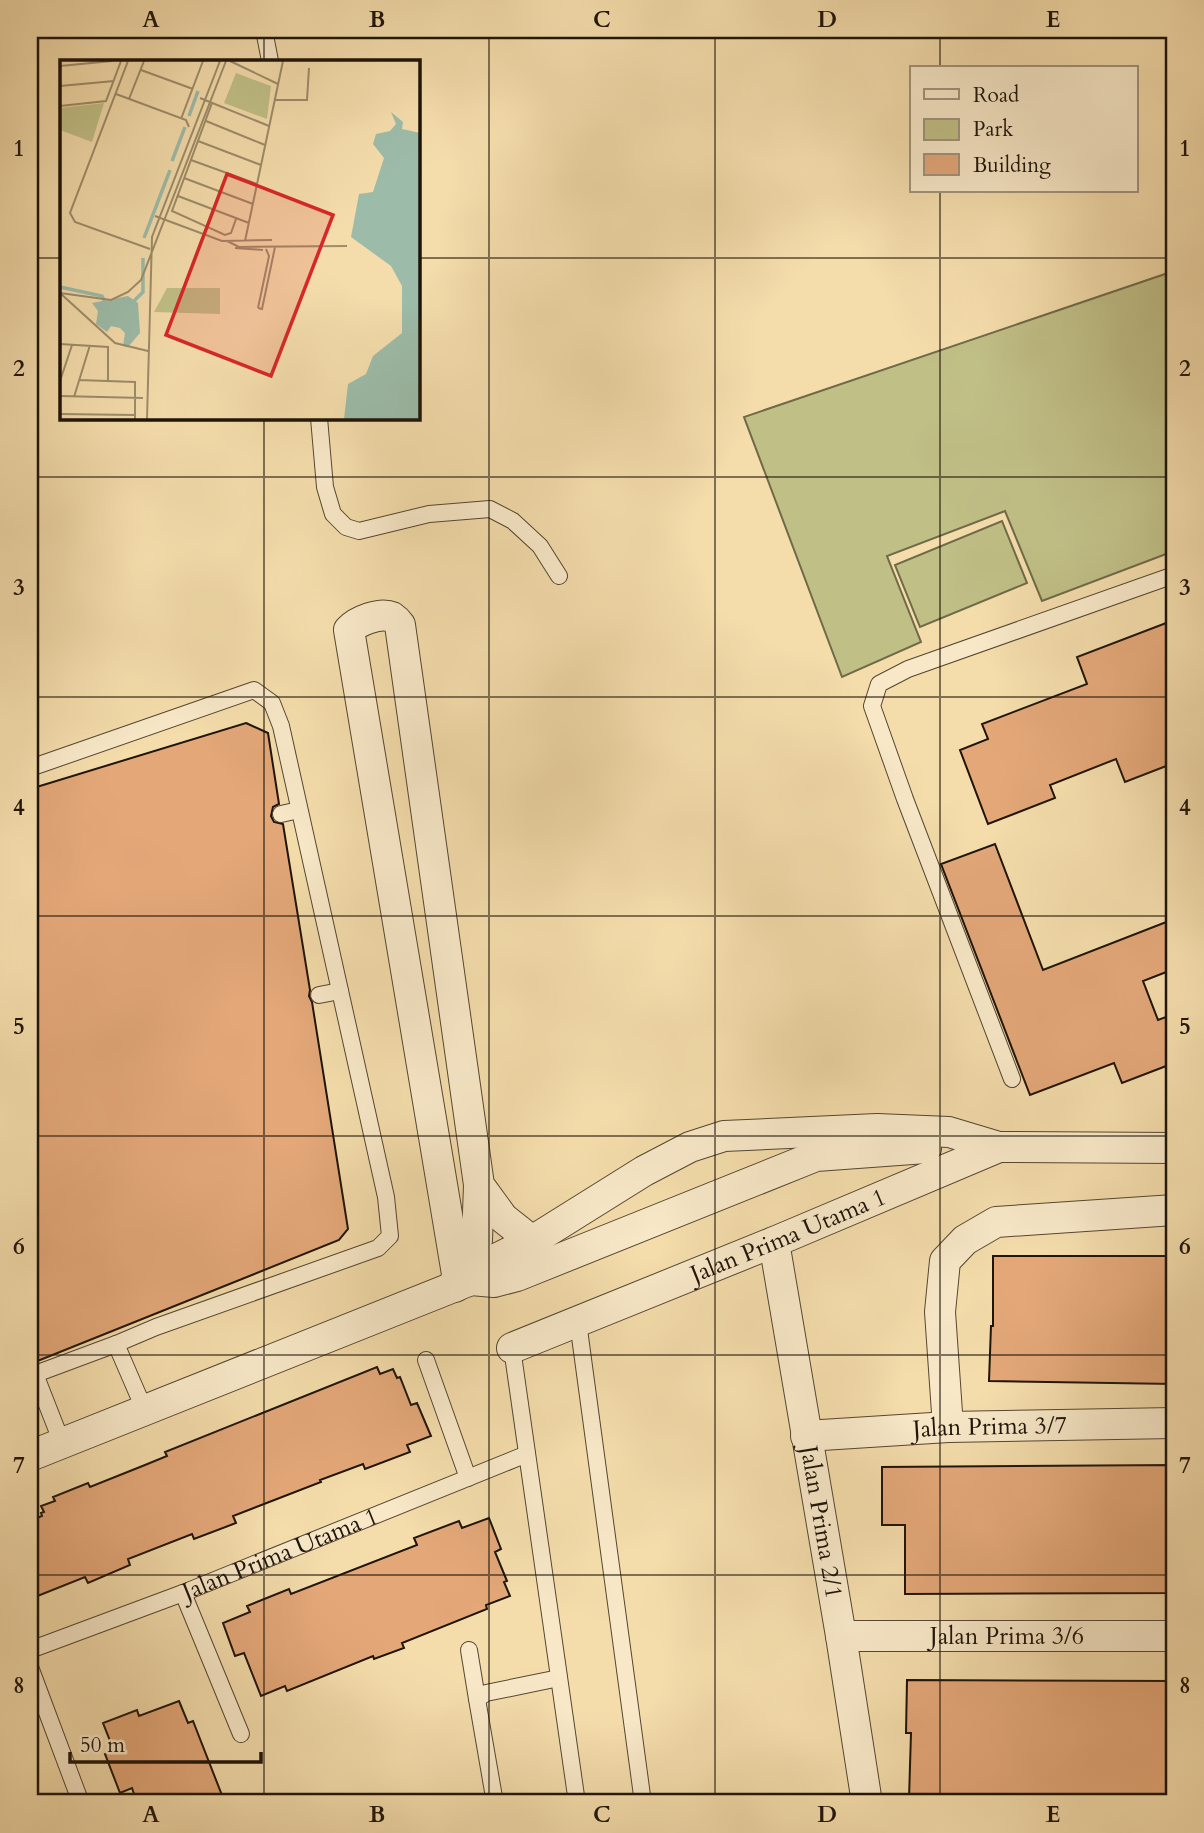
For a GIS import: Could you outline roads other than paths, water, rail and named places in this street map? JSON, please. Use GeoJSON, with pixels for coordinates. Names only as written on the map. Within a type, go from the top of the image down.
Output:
{"type":"FeatureCollection","features":[{"type":"Feature","properties":{"kind":"street"},"geometry":{"type":"LineString","coordinates":[[389,616],[395,618],[400,625],[479,1185],[477,1240],[463,1284],[457,1274],[349,630],[361,620],[389,616]]}},
{"type":"Feature","properties":{"kind":"street"},"geometry":{"type":"LineString","coordinates":[[30,1456],[463,1284],[492,1261],[532,1241],[644,1171],[690,1147],[724,1136],[877,1129],[937,1131],[999,1147]]}},
{"type":"Feature","properties":{"kind":"street","name":"Jalan Prima Utama 1"},"geometry":{"type":"LineString","coordinates":[[512,1348],[999,1147],[1174,1148]]}},
{"type":"Feature","properties":{"kind":"street"},"geometry":{"type":"LineString","coordinates":[[463,1284],[494,1282],[517,1276],[816,1156],[927,1148],[946,1160],[952,1168]]}},
{"type":"Feature","properties":{"kind":"street"},"geometry":{"type":"LineString","coordinates":[[479,1185],[503,1218],[532,1241]]}},
{"type":"Feature","properties":{"kind":"street"},"geometry":{"type":"LineString","coordinates":[[948,1427],[940,1312],[945,1261],[965,1240],[996,1222],[1174,1210]]}},
{"type":"Feature","properties":{"kind":"street","name":"Jalan Prima 2/1"},"geometry":{"type":"LineString","coordinates":[[774,1242],[867,1803]]}},
{"type":"Feature","properties":{"kind":"street","name":"Jalan Prima 3/7"},"geometry":{"type":"LineString","coordinates":[[806,1436],[948,1427],[1174,1423]]}},
{"type":"Feature","properties":{"kind":"street","name":"Jalan Prima 3/6"},"geometry":{"type":"LineString","coordinates":[[841,1636],[1174,1636]]}},
{"type":"Feature","properties":{"kind":"lane"},"geometry":{"type":"LineString","coordinates":[[264,30],[270,60]]}},
{"type":"Feature","properties":{"kind":"lane"},"geometry":{"type":"LineString","coordinates":[[319,420],[325,487],[333,514],[346,527],[359,531],[429,514],[490,509],[513,520],[540,546],[559,576]]}},
{"type":"Feature","properties":{"kind":"lane"},"geometry":{"type":"LineString","coordinates":[[1012,1079],[872,706],[879,684],[908,669],[1174,575]]}},
{"type":"Feature","properties":{"kind":"lane"},"geometry":{"type":"LineString","coordinates":[[30,768],[60,766],[254,690],[272,703],[281,726],[386,1197],[390,1236],[378,1248],[156,1327],[33,1375],[62,1443]]}},
{"type":"Feature","properties":{"kind":"lane"},"geometry":{"type":"LineString","coordinates":[[281,814],[299,810]]}},
{"type":"Feature","properties":{"kind":"lane"},"geometry":{"type":"LineString","coordinates":[[318,995],[340,991]]}},
{"type":"Feature","properties":{"kind":"lane"},"geometry":{"type":"LineString","coordinates":[[578,1322],[643,1803]]}},
{"type":"Feature","properties":{"kind":"lane"},"geometry":{"type":"LineString","coordinates":[[116,1344],[145,1411]]}},
{"type":"Feature","properties":{"kind":"lane","name":"Jalan Prima Utama 1"},"geometry":{"type":"LineString","coordinates":[[512,1348],[577,1803]]}},
{"type":"Feature","properties":{"kind":"lane"},"geometry":{"type":"LineString","coordinates":[[426,1360],[468,1478]]}},
{"type":"Feature","properties":{"kind":"lane","name":"Jalan Prima Utama 1"},"geometry":{"type":"LineString","coordinates":[[30,1650],[183,1593],[527,1454]]}},
{"type":"Feature","properties":{"kind":"lane"},"geometry":{"type":"LineString","coordinates":[[183,1593],[241,1734]]}},
{"type":"Feature","properties":{"kind":"lane"},"geometry":{"type":"LineString","coordinates":[[469,1650],[495,1803]]}},
{"type":"Feature","properties":{"kind":"lane"},"geometry":{"type":"LineString","coordinates":[[30,1667],[81,1803]]}},
{"type":"Feature","properties":{"kind":"lane"},"geometry":{"type":"LineString","coordinates":[[477,1699],[486,1693],[559,1678]]}}]}
